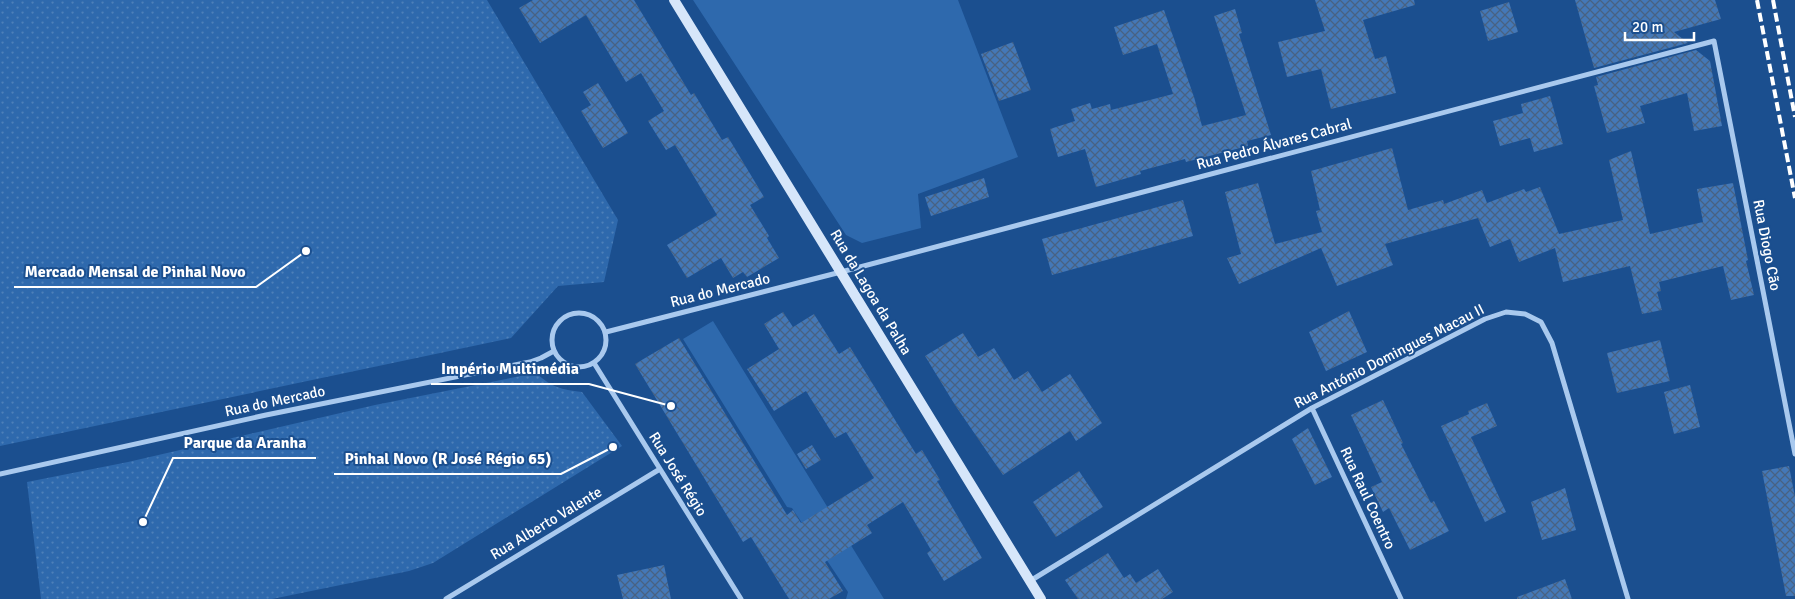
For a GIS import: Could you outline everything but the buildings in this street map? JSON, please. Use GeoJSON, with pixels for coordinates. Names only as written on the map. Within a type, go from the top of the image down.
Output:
{"type":"FeatureCollection","features":[{"type":"Feature","properties":{"kind":"street","name":"Rua da Lagoa da Palha"},"geometry":{"type":"LineString","coordinates":[[674,0],[1041,599]]}},
{"type":"Feature","properties":{"kind":"street","name":"Rua Pedro Álvares Cabral"},"geometry":{"type":"LineString","coordinates":[[841,272],[1714,41]]}},
{"type":"Feature","properties":{"kind":"street","name":"Rua Diogo Cão"},"geometry":{"type":"LineString","coordinates":[[1714,41],[1795,454]]}},
{"type":"Feature","properties":{"kind":"street","name":"Rua do Mercado"},"geometry":{"type":"LineString","coordinates":[[606,332],[841,272]]}},
{"type":"Feature","properties":{"kind":"street","name":"Rua António Domingues Macau II"},"geometry":{"type":"LineString","coordinates":[[1030,581],[1312,408],[1492,317],[1506,312],[1525,314],[1541,322],[1552,343],[1628,599]]}},
{"type":"Feature","properties":{"kind":"street"},"geometry":{"type":"LineString","coordinates":[[588,313],[596,317],[606,332],[605,350],[594,363],[576,367],[567,364],[554,351],[552,333],[556,324],[570,314],[588,313]]}},
{"type":"Feature","properties":{"kind":"street","name":"Rua do Mercado"},"geometry":{"type":"LineString","coordinates":[[0,474],[266,415],[530,362],[554,351]]}},
{"type":"Feature","properties":{"kind":"street","name":"Rua José Régio"},"geometry":{"type":"LineString","coordinates":[[594,363],[741,599]]}},
{"type":"Feature","properties":{"kind":"street","name":"Rua Raul Coentro"},"geometry":{"type":"LineString","coordinates":[[1312,408],[1401,599]]}},
{"type":"Feature","properties":{"kind":"street","name":"Rua Alberto Valente"},"geometry":{"type":"LineString","coordinates":[[446,599],[660,469]]}},
{"type":"Feature","properties":{"kind":"shaded area"},"geometry":{"type":"Polygon","coordinates":[[[0,0],[487,0],[618,220],[604,282],[558,286],[511,338],[0,446],[0,0]]]}},
{"type":"Feature","properties":{"kind":"shaded area"},"geometry":{"type":"Polygon","coordinates":[[[693,0],[958,0],[1018,157],[918,194],[921,228],[862,243],[846,235],[693,0]]]}},
{"type":"Feature","properties":{"kind":"shaded area"},"geometry":{"type":"Polygon","coordinates":[[[713,321],[884,599],[846,599],[848,592],[792,508],[787,507],[683,339],[713,321]]]}},
{"type":"Feature","properties":{"kind":"shaded area"},"geometry":{"type":"Polygon","coordinates":[[[536,373],[557,387],[582,392],[622,446],[433,563],[409,571],[272,599],[41,599],[27,482],[128,462],[375,405],[536,373]]]}},
{"type":"Feature","properties":{"kind":"railway"},"geometry":{"type":"LineString","coordinates":[[1757,0],[1795,198]]}},
{"type":"Feature","properties":{"kind":"railway"},"geometry":{"type":"LineString","coordinates":[[1773,0],[1795,117]]}},
{"type":"Feature","properties":{"kind":"place","name":"Mercado Mensal de Pinhal Novo"},"geometry":{"type":"Point","coordinates":[306,251]}},
{"type":"Feature","properties":{"kind":"place","name":"Império Multimédia"},"geometry":{"type":"Point","coordinates":[671,406]}},
{"type":"Feature","properties":{"kind":"place","name":"Pinhal Novo (R José Régio 65)"},"geometry":{"type":"Point","coordinates":[613,447]}},
{"type":"Feature","properties":{"kind":"place","name":"Parque da Aranha"},"geometry":{"type":"Point","coordinates":[143,522]}}]}
